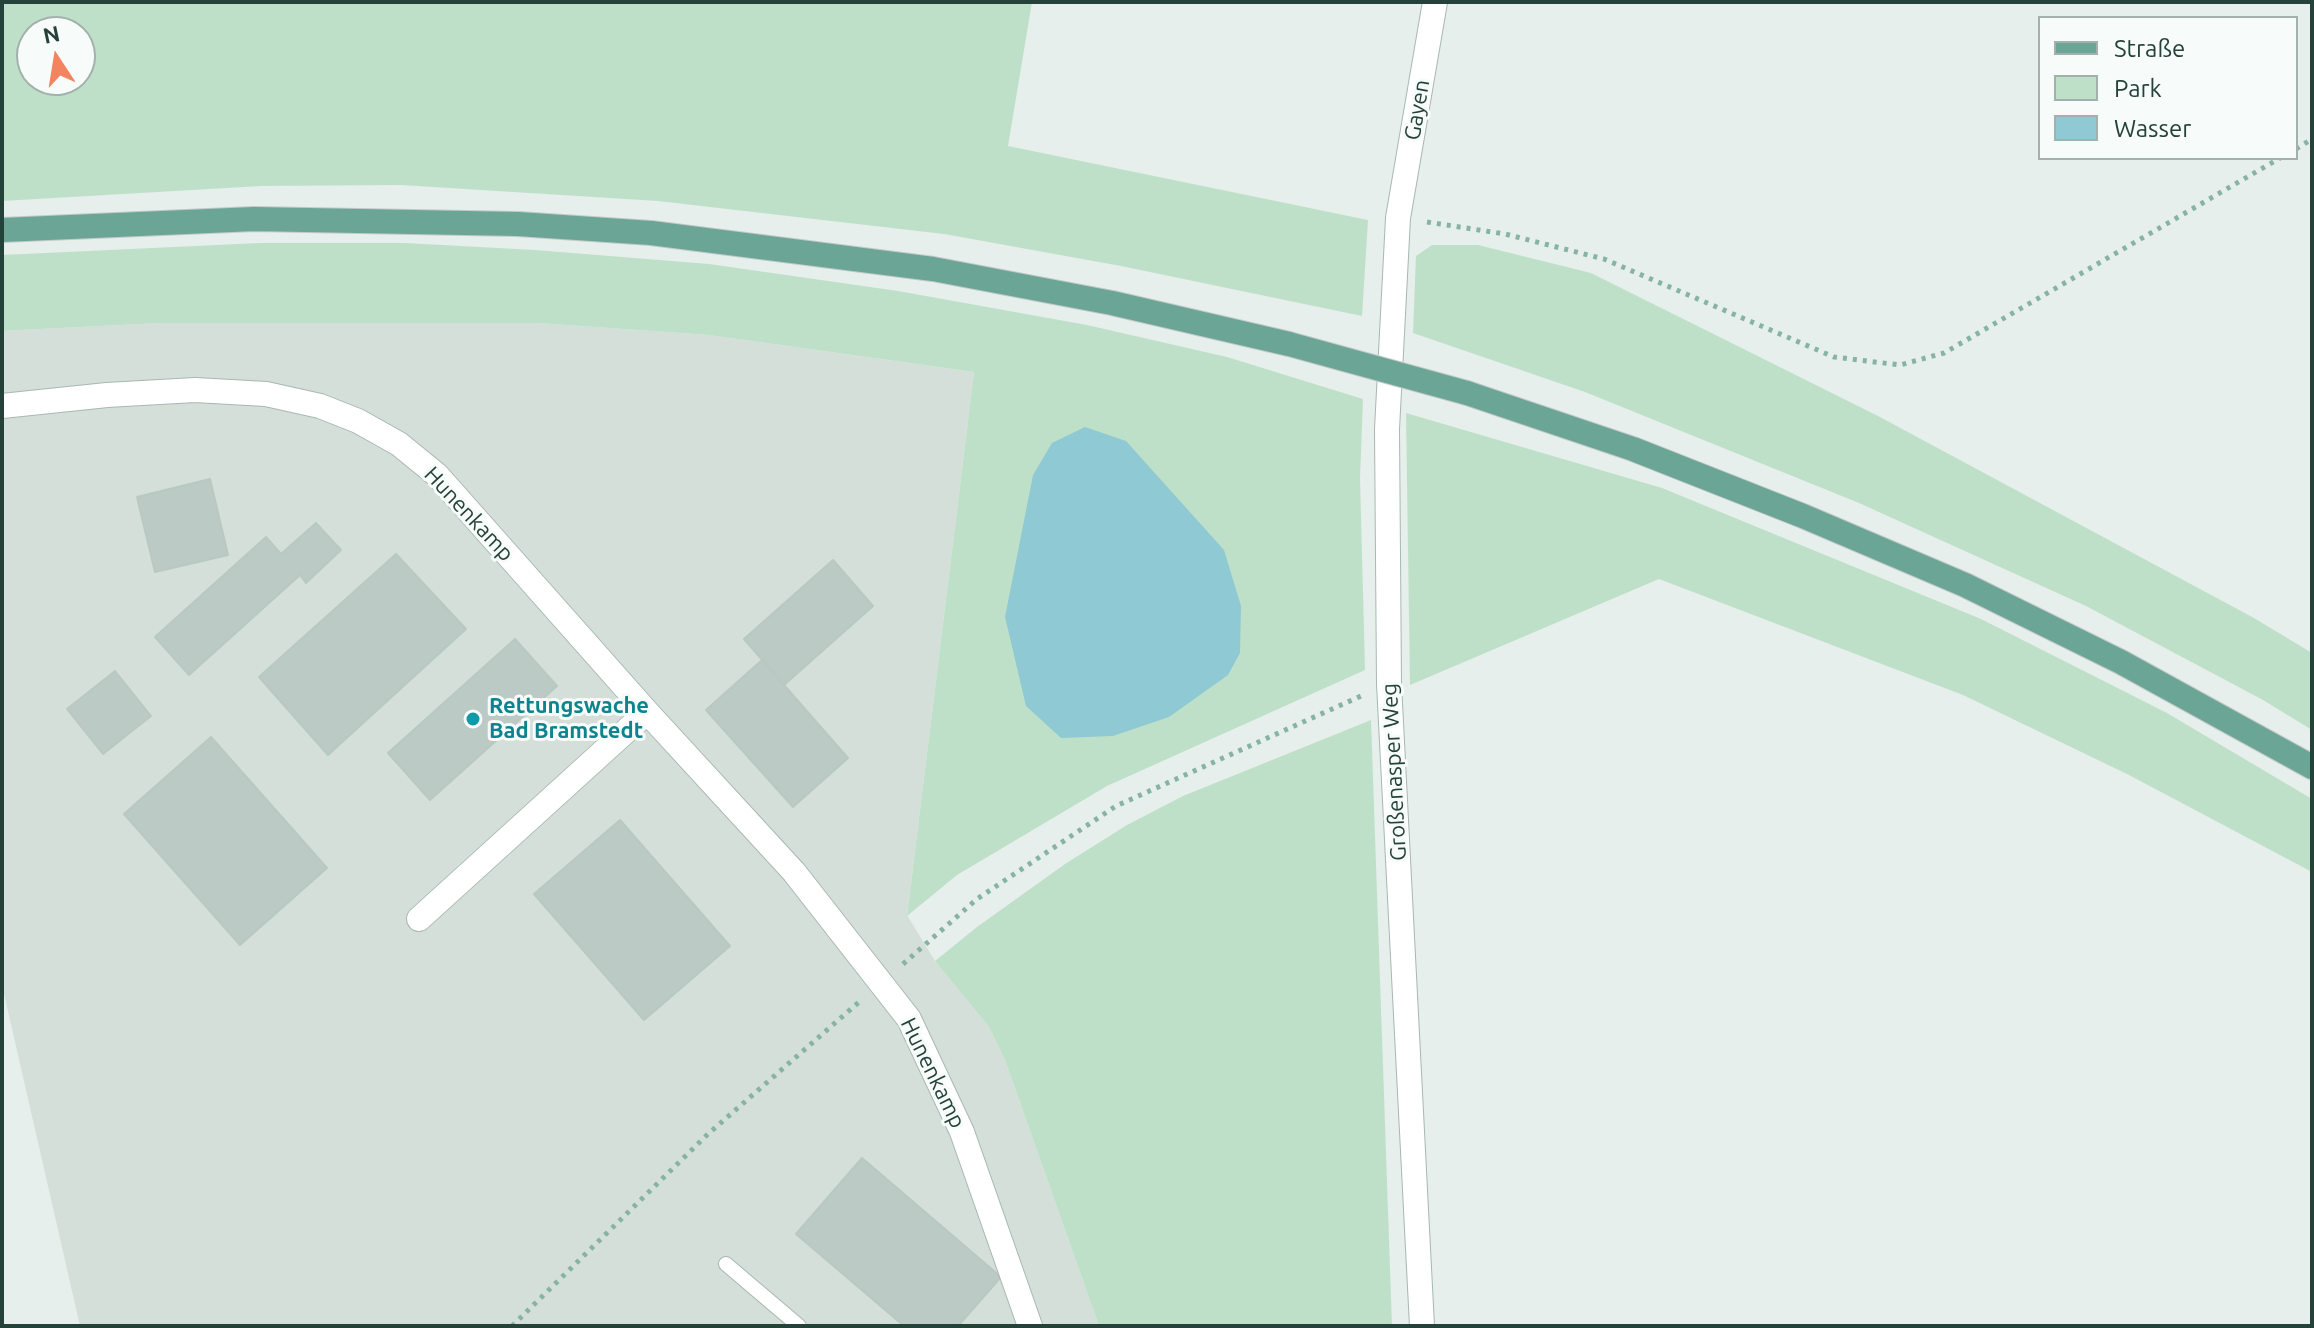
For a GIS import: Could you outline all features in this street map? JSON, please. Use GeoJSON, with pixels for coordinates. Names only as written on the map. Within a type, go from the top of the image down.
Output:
{"type":"FeatureCollection","features":[{"type":"Feature","properties":{"kind":"main road"},"geometry":{"type":"LineString","coordinates":[[2,230],[254,219],[518,224],[651,233],[933,269],[1112,303],[1289,344],[1467,393],[1633,449],[1803,516],[1965,585],[2121,662],[2312,767]]}},
{"type":"Feature","properties":{"kind":"street","name":"Gayen"},"geometry":{"type":"LineString","coordinates":[[1398,218],[1435,2]]}},
{"type":"Feature","properties":{"kind":"street","name":"Großenasper Weg"},"geometry":{"type":"LineString","coordinates":[[1398,218],[1387,429],[1389,684],[1422,1326]]}},
{"type":"Feature","properties":{"kind":"street","name":"Hunenkamp"},"geometry":{"type":"LineString","coordinates":[[2,406],[195,390],[266,394],[320,406],[358,421],[399,444],[437,475],[794,872],[909,1019],[962,1132],[1030,1326]]}},
{"type":"Feature","properties":{"kind":"street"},"geometry":{"type":"LineString","coordinates":[[419,919],[647,712]]}},
{"type":"Feature","properties":{"kind":"lane"},"geometry":{"type":"LineString","coordinates":[[726,1264],[799,1326]]}},
{"type":"Feature","properties":{"kind":"path"},"geometry":{"type":"LineString","coordinates":[[1398,218],[1505,234],[1604,259],[1834,357],[1900,365],[1944,353],[2277,160]]}},
{"type":"Feature","properties":{"kind":"path"},"geometry":{"type":"LineString","coordinates":[[512,1326],[708,1134],[977,899],[1116,806],[1389,684]]}},
{"type":"Feature","properties":{"kind":"shaded area"},"geometry":{"type":"Polygon","coordinates":[[[160,323],[538,323],[709,335],[974,372],[907,915],[935,961],[989,1027],[1005,1060],[1099,1326],[80,1326],[2,985],[2,331],[160,323]]]}},
{"type":"Feature","properties":{"kind":"green space"},"geometry":{"type":"Polygon","coordinates":[[[6,2],[1032,2],[1008,146],[1368,220],[1362,316],[1121,266],[944,234],[658,201],[401,185],[261,186],[2,201],[2,3],[6,2]]]}},
{"type":"Feature","properties":{"kind":"green space"},"geometry":{"type":"Polygon","coordinates":[[[260,243],[405,243],[709,264],[898,291],[1087,325],[1227,357],[1363,399],[1360,478],[1365,670],[1107,786],[957,875],[907,916],[974,372],[709,335],[538,323],[160,323],[2,331],[2,255],[260,243]]]}},
{"type":"Feature","properties":{"kind":"green space"},"geometry":{"type":"Polygon","coordinates":[[[1432,245],[1478,245],[1591,273],[1878,416],[2254,618],[2312,653],[2312,730],[2263,700],[2086,606],[1859,503],[1585,392],[1413,333],[1416,256],[1432,245]]]}},
{"type":"Feature","properties":{"kind":"green space"},"geometry":{"type":"Polygon","coordinates":[[[1406,413],[1662,488],[1981,619],[2167,713],[2312,799],[2312,872],[2129,775],[1963,695],[1659,579],[1410,685],[1406,413]]]}},
{"type":"Feature","properties":{"kind":"green space"},"geometry":{"type":"Polygon","coordinates":[[[1371,720],[1392,1326],[1099,1326],[1005,1060],[989,1027],[935,961],[1065,864],[1127,825],[1183,796],[1371,720]]]}},
{"type":"Feature","properties":{"kind":"water"},"geometry":{"type":"Polygon","coordinates":[[[1085,427],[1126,441],[1224,550],[1241,606],[1240,653],[1228,675],[1169,717],[1113,736],[1061,738],[1026,706],[1005,617],[1033,475],[1052,443],[1085,427]]]}},
{"type":"Feature","properties":{"kind":"building"},"geometry":{"type":"Polygon","coordinates":[[[210,479],[228,555],[155,572],[137,497],[210,479]]]}},
{"type":"Feature","properties":{"kind":"building"},"geometry":{"type":"Polygon","coordinates":[[[316,523],[341,550],[306,583],[300,575],[189,675],[155,637],[266,537],[281,554],[316,523]]]}},
{"type":"Feature","properties":{"kind":"building"},"geometry":{"type":"Polygon","coordinates":[[[396,554],[466,629],[328,755],[259,677],[396,554]]]}},
{"type":"Feature","properties":{"kind":"building"},"geometry":{"type":"Polygon","coordinates":[[[833,560],[873,606],[784,685],[744,639],[833,560]]]}},
{"type":"Feature","properties":{"kind":"building","name":"Rettungswache Bad Bramstedt"},"geometry":{"type":"Polygon","coordinates":[[[515,639],[557,686],[430,800],[388,753],[515,639]]]}},
{"type":"Feature","properties":{"kind":"building"},"geometry":{"type":"Polygon","coordinates":[[[762,660],[848,758],[793,807],[706,710],[762,660]]]}},
{"type":"Feature","properties":{"kind":"building"},"geometry":{"type":"Polygon","coordinates":[[[115,671],[151,716],[103,754],[67,709],[115,671]]]}},
{"type":"Feature","properties":{"kind":"building"},"geometry":{"type":"Polygon","coordinates":[[[211,737],[327,868],[240,945],[124,814],[211,737]]]}},
{"type":"Feature","properties":{"kind":"building"},"geometry":{"type":"Polygon","coordinates":[[[620,820],[730,946],[644,1020],[534,894],[620,820]]]}},
{"type":"Feature","properties":{"kind":"building"},"geometry":{"type":"Polygon","coordinates":[[[862,1158],[1001,1277],[958,1326],[904,1326],[796,1234],[862,1158]]]}},
{"type":"Feature","properties":{"kind":"place","name":"Rettungswache Bad Bramstedt"},"geometry":{"type":"Point","coordinates":[473,719]}}]}
